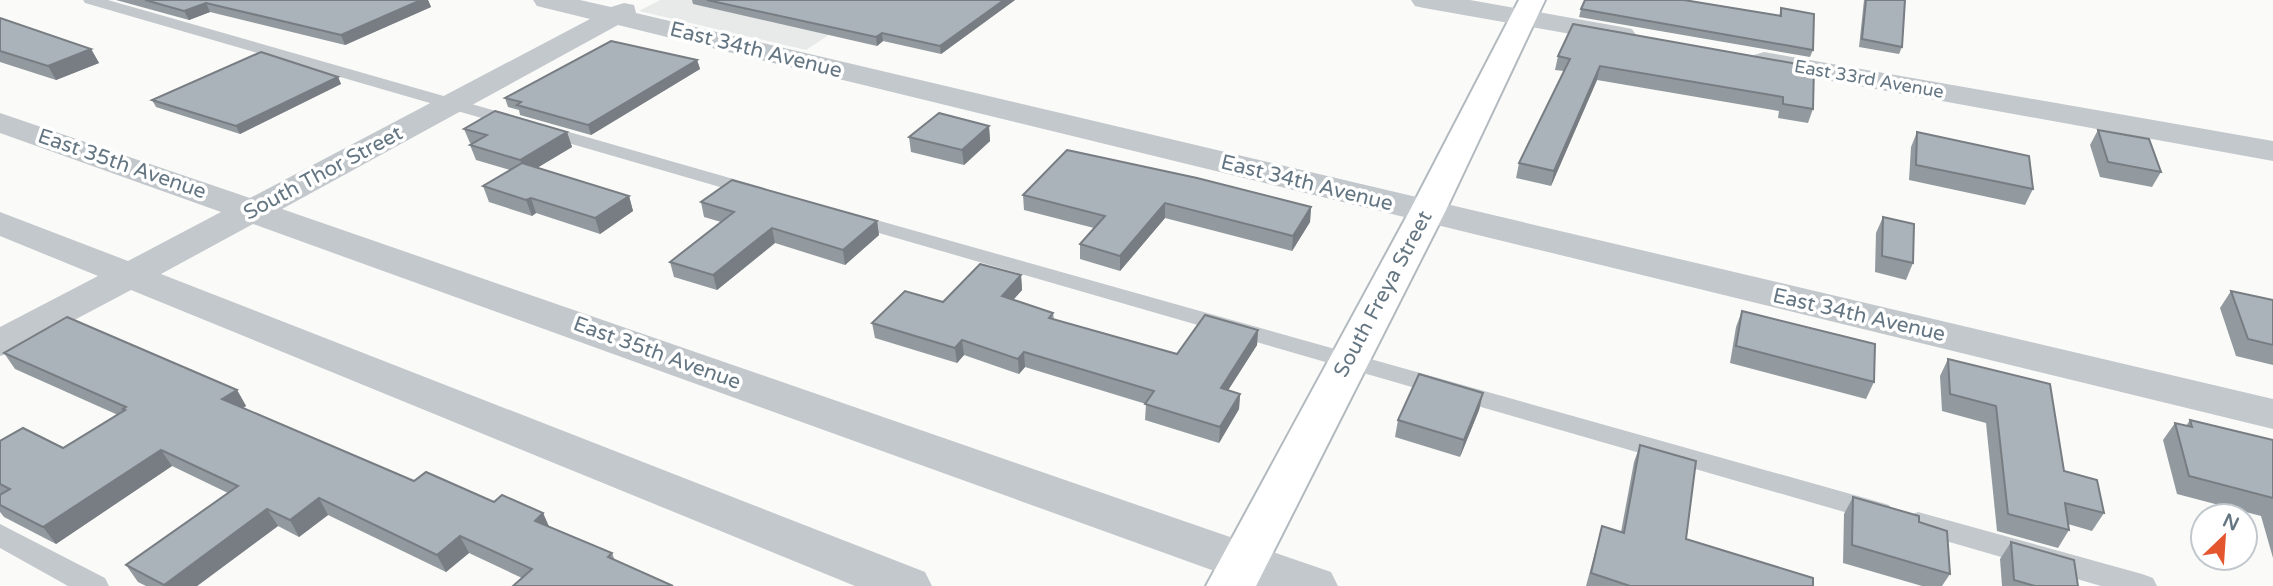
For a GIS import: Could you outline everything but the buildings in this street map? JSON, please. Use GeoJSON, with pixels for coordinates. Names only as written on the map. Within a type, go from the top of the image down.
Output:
{"type":"FeatureCollection","features":[{"type":"Feature","properties":{"kind":"main road","name":"South Freya Street"},"geometry":{"type":"LineString","coordinates":[[1237,574],[1427,212],[1527,9]]}},
{"type":"Feature","properties":{"kind":"street","name":"East 34th Avenue"},"geometry":{"type":"LineString","coordinates":[[546,0],[2273,414]]}},
{"type":"Feature","properties":{"kind":"street","name":"South Thor Street"},"geometry":{"type":"LineString","coordinates":[[0,343],[453,105],[645,0]]}},
{"type":"Feature","properties":{"kind":"street"},"geometry":{"type":"LineString","coordinates":[[1424,0],[1527,9],[1645,40]]}},
{"type":"Feature","properties":{"kind":"street","name":"East 33rd Avenue"},"geometry":{"type":"LineString","coordinates":[[1741,56],[2273,150]]}},
{"type":"Feature","properties":{"kind":"street","name":"East 35th Avenue"},"geometry":{"type":"LineString","coordinates":[[0,122],[254,210],[1237,574],[1313,586]]}},
{"type":"Feature","properties":{"kind":"street"},"geometry":{"type":"LineString","coordinates":[[0,223],[907,586]]}},
{"type":"Feature","properties":{"kind":"lane"},"geometry":{"type":"LineString","coordinates":[[92,0],[774,197]]}},
{"type":"Feature","properties":{"kind":"lane"},"geometry":{"type":"LineString","coordinates":[[827,212],[2142,586]]}},
{"type":"Feature","properties":{"kind":"lane"},"geometry":{"type":"LineString","coordinates":[[0,535],[94,586]]}},
{"type":"Feature","properties":{"kind":"shaded area"},"geometry":{"type":"Polygon","coordinates":[[[660,0],[882,0],[806,50],[639,11],[660,0]]]}}]}
